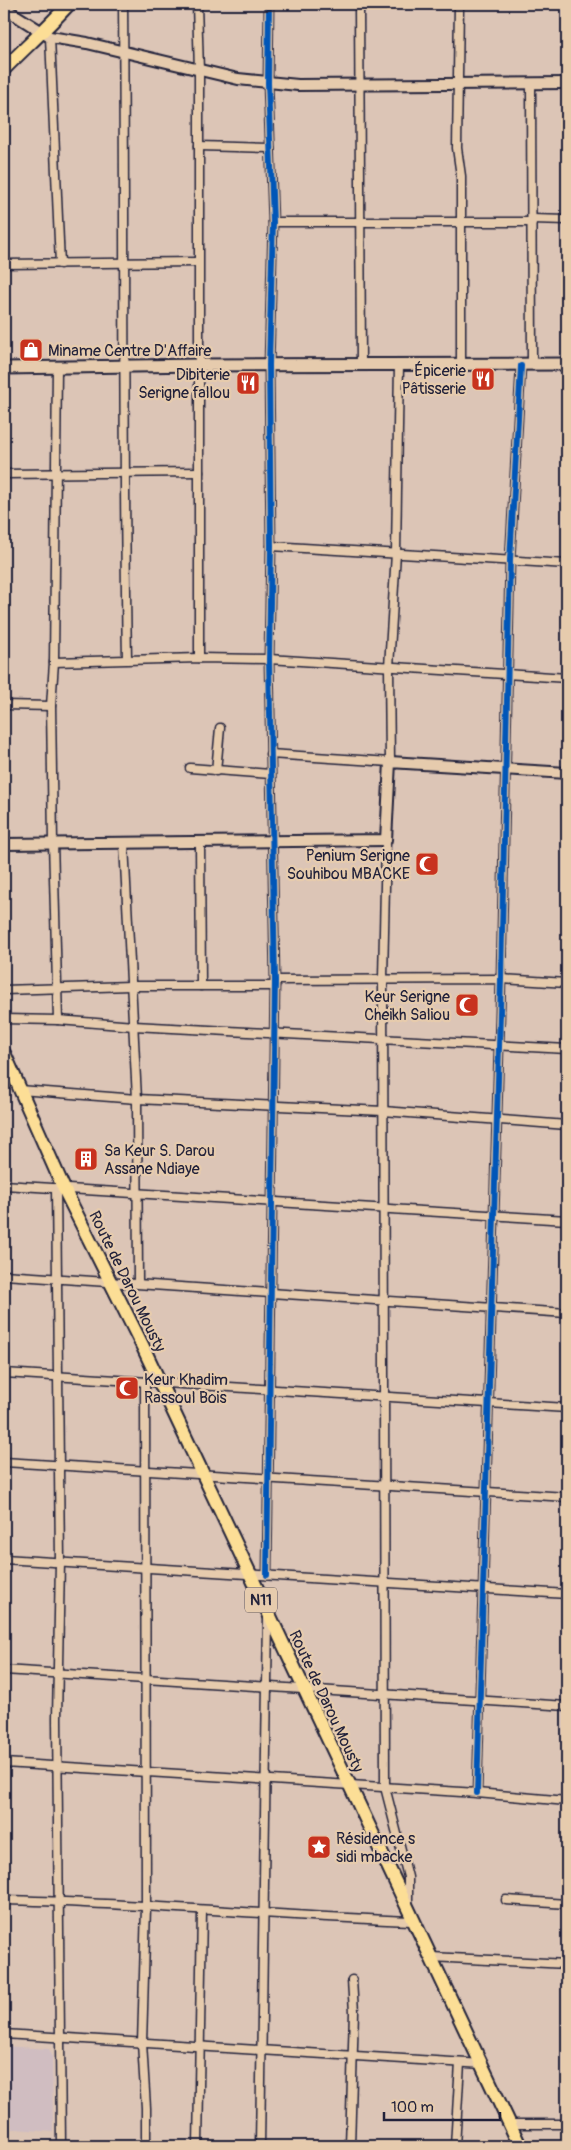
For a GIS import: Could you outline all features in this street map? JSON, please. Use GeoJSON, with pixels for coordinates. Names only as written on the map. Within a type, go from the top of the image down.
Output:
{"type":"FeatureCollection","features":[{"type":"Feature","properties":{"kind":"main road"},"geometry":{"type":"LineString","coordinates":[[44,32],[59,4]]}},
{"type":"Feature","properties":{"kind":"main road"},"geometry":{"type":"LineString","coordinates":[[4,69],[31,41],[44,32],[69,4]]}},
{"type":"Feature","properties":{"kind":"main road"},"geometry":{"type":"LineString","coordinates":[[4,368],[199,365],[567,364]]}},
{"type":"Feature","properties":{"kind":"main road","name":"Route de Darou Mousty"},"geometry":{"type":"LineString","coordinates":[[4,1053],[60,1188],[112,1284],[430,1957],[483,2064],[520,2146]]}},
{"type":"Feature","properties":{"kind":"street"},"geometry":{"type":"LineString","coordinates":[[123,4],[124,473],[127,659]]}},
{"type":"Feature","properties":{"kind":"street"},"geometry":{"type":"LineString","coordinates":[[198,4],[199,658]]}},
{"type":"Feature","properties":{"kind":"street"},"geometry":{"type":"LineString","coordinates":[[267,1575],[275,983],[268,659],[271,546],[269,365],[273,222],[268,83],[269,4]]}},
{"type":"Feature","properties":{"kind":"street"},"geometry":{"type":"LineString","coordinates":[[359,4],[361,365]]}},
{"type":"Feature","properties":{"kind":"street"},"geometry":{"type":"LineString","coordinates":[[458,4],[457,154],[461,176],[461,364]]}},
{"type":"Feature","properties":{"kind":"street"},"geometry":{"type":"LineString","coordinates":[[4,8],[44,32],[199,70],[268,83],[298,85],[567,83]]}},
{"type":"Feature","properties":{"kind":"street"},"geometry":{"type":"LineString","coordinates":[[44,32],[60,264]]}},
{"type":"Feature","properties":{"kind":"street"},"geometry":{"type":"LineString","coordinates":[[477,1793],[507,769],[510,560],[526,365],[532,220],[531,83]]}},
{"type":"Feature","properties":{"kind":"street"},"geometry":{"type":"LineString","coordinates":[[199,146],[270,148]]}},
{"type":"Feature","properties":{"kind":"street"},"geometry":{"type":"LineString","coordinates":[[273,222],[567,220]]}},
{"type":"Feature","properties":{"kind":"street"},"geometry":{"type":"LineString","coordinates":[[4,264],[198,262]]}},
{"type":"Feature","properties":{"kind":"street"},"geometry":{"type":"LineString","coordinates":[[4,1900],[59,1901],[264,1915],[411,1916],[408,1877],[385,1787],[383,978],[390,762],[389,668],[396,553],[399,364]]}},
{"type":"Feature","properties":{"kind":"street"},"geometry":{"type":"LineString","coordinates":[[57,367],[54,662],[51,706],[52,842],[58,1020]]}},
{"type":"Feature","properties":{"kind":"street"},"geometry":{"type":"LineString","coordinates":[[4,474],[199,472]]}},
{"type":"Feature","properties":{"kind":"street"},"geometry":{"type":"LineString","coordinates":[[271,546],[567,564]]}},
{"type":"Feature","properties":{"kind":"street"},"geometry":{"type":"LineString","coordinates":[[54,662],[127,659],[268,659],[567,678]]}},
{"type":"Feature","properties":{"kind":"street"},"geometry":{"type":"LineString","coordinates":[[4,704],[51,706]]}},
{"type":"Feature","properties":{"kind":"street"},"geometry":{"type":"LineString","coordinates":[[216,771],[220,728]]}},
{"type":"Feature","properties":{"kind":"street"},"geometry":{"type":"LineString","coordinates":[[270,754],[567,773]]}},
{"type":"Feature","properties":{"kind":"street"},"geometry":{"type":"LineString","coordinates":[[190,768],[270,774]]}},
{"type":"Feature","properties":{"kind":"street"},"geometry":{"type":"LineString","coordinates":[[4,844],[386,840]]}},
{"type":"Feature","properties":{"kind":"street"},"geometry":{"type":"LineString","coordinates":[[200,841],[201,986]]}},
{"type":"Feature","properties":{"kind":"street"},"geometry":{"type":"LineString","coordinates":[[124,844],[137,1099],[138,1283]]}},
{"type":"Feature","properties":{"kind":"street"},"geometry":{"type":"LineString","coordinates":[[4,990],[201,986],[383,978],[501,979],[567,983]]}},
{"type":"Feature","properties":{"kind":"street"},"geometry":{"type":"LineString","coordinates":[[4,1019],[58,1020],[134,1026],[567,1049]]}},
{"type":"Feature","properties":{"kind":"street"},"geometry":{"type":"LineString","coordinates":[[20,1090],[137,1099],[383,1111],[567,1125]]}},
{"type":"Feature","properties":{"kind":"street"},"geometry":{"type":"LineString","coordinates":[[4,1185],[567,1220]]}},
{"type":"Feature","properties":{"kind":"street"},"geometry":{"type":"LineString","coordinates":[[60,1188],[56,1279],[60,1562],[58,1766],[61,2146]]}},
{"type":"Feature","properties":{"kind":"street"},"geometry":{"type":"LineString","coordinates":[[4,1275],[112,1284],[138,1283],[567,1313]]}},
{"type":"Feature","properties":{"kind":"street"},"geometry":{"type":"LineString","coordinates":[[4,1373],[567,1408]]}},
{"type":"Feature","properties":{"kind":"street"},"geometry":{"type":"LineString","coordinates":[[145,1382],[146,1907],[142,2043],[146,2146]]}},
{"type":"Feature","properties":{"kind":"street"},"geometry":{"type":"LineString","coordinates":[[4,1462],[567,1497]]}},
{"type":"Feature","properties":{"kind":"street"},"geometry":{"type":"LineString","coordinates":[[4,1559],[567,1594]]}},
{"type":"Feature","properties":{"kind":"street"},"geometry":{"type":"LineString","coordinates":[[260,2146],[268,1615]]}},
{"type":"Feature","properties":{"kind":"street"},"geometry":{"type":"LineString","coordinates":[[4,1670],[567,1706]]}},
{"type":"Feature","properties":{"kind":"street"},"geometry":{"type":"LineString","coordinates":[[4,1763],[477,1793],[567,1801]]}},
{"type":"Feature","properties":{"kind":"street"},"geometry":{"type":"LineString","coordinates":[[506,1900],[567,1904]]}},
{"type":"Feature","properties":{"kind":"street"},"geometry":{"type":"LineString","coordinates":[[198,2146],[198,2046],[202,1910]]}},
{"type":"Feature","properties":{"kind":"street"},"geometry":{"type":"LineString","coordinates":[[430,1957],[567,1964]]}},
{"type":"Feature","properties":{"kind":"street"},"geometry":{"type":"LineString","coordinates":[[350,2146],[354,2012],[352,1980]]}},
{"type":"Feature","properties":{"kind":"street"},"geometry":{"type":"LineString","coordinates":[[4,2034],[483,2064]]}},
{"type":"Feature","properties":{"kind":"street"},"geometry":{"type":"LineString","coordinates":[[455,2146],[460,2063]]}},
{"type":"Feature","properties":{"kind":"street"},"geometry":{"type":"LineString","coordinates":[[509,2124],[567,2124]]}},
{"type":"Feature","properties":{"kind":"shaded area"},"geometry":{"type":"Polygon","coordinates":[[[4,2046],[49,2049],[52,2055],[53,2132],[4,2128],[4,2046]]]}},
{"type":"Feature","properties":{"kind":"cycle path"},"geometry":{"type":"LineString","coordinates":[[267,1575],[275,980],[269,659],[271,546],[269,365],[273,222],[268,83],[269,4]]}},
{"type":"Feature","properties":{"kind":"cycle path"},"geometry":{"type":"LineString","coordinates":[[477,1793],[501,979],[510,560],[521,366]]}},
{"type":"Feature","properties":{"kind":"place","name":"Miname Centre D'Affaire"},"geometry":{"type":"Point","coordinates":[31,350]}},
{"type":"Feature","properties":{"kind":"place","name":"Épicerie Pâtisserie"},"geometry":{"type":"Point","coordinates":[483,379]}},
{"type":"Feature","properties":{"kind":"place","name":"Dibiterie Serigne fallou"},"geometry":{"type":"Point","coordinates":[248,383]}},
{"type":"Feature","properties":{"kind":"place","name":"Penium Serigne Souhibou MBACKE"},"geometry":{"type":"Point","coordinates":[427,864]}},
{"type":"Feature","properties":{"kind":"place","name":"Keur Serigne Cheikh Saliou"},"geometry":{"type":"Point","coordinates":[467,1005]}},
{"type":"Feature","properties":{"kind":"place","name":"Sa Keur S. Darou Assane Ndiaye"},"geometry":{"type":"Point","coordinates":[86,1159]}},
{"type":"Feature","properties":{"kind":"place","name":"Keur Khadim Rassoul Bois"},"geometry":{"type":"Point","coordinates":[127,1388]}},
{"type":"Feature","properties":{"kind":"place","name":"Résidence s sidi mbacke"},"geometry":{"type":"Point","coordinates":[319,1847]}}]}
